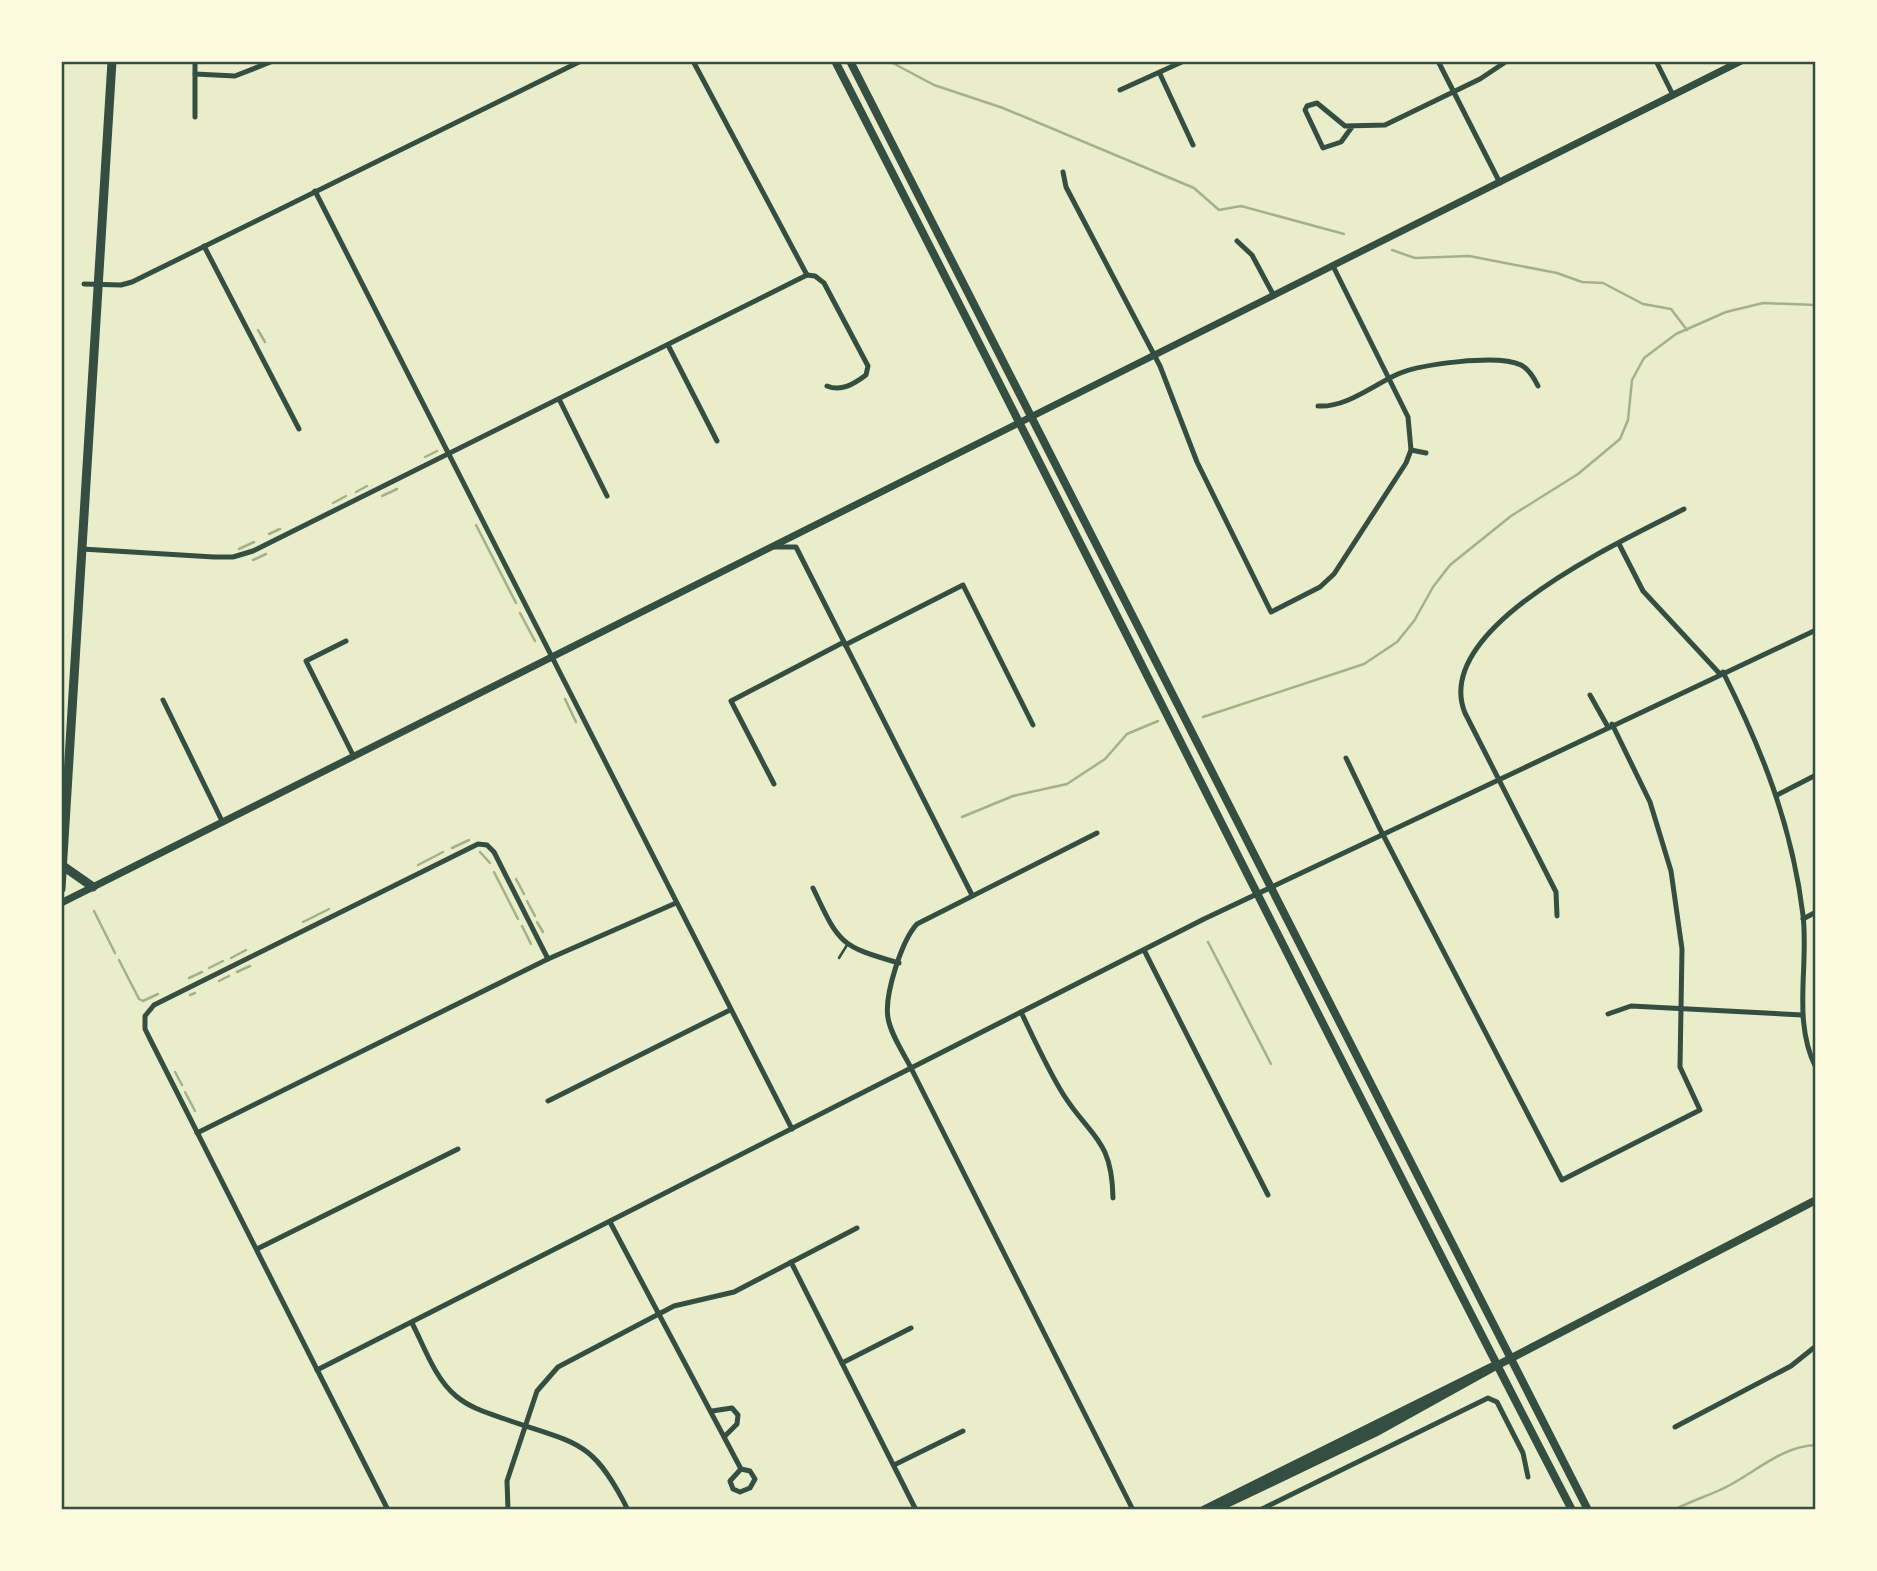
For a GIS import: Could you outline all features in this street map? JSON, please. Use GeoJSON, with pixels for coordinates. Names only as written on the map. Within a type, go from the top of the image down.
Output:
{"type":"FeatureCollection","features":[{"type":"Feature","properties":{"kind":"main road"},"geometry":{"type":"LineString","coordinates":[[61,889],[112,61]]}},
{"type":"Feature","properties":{"kind":"main road"},"geometry":{"type":"LineString","coordinates":[[835,61],[1021,421],[1495,1366],[1572,1510]]}},
{"type":"Feature","properties":{"kind":"main road"},"geometry":{"type":"LineString","coordinates":[[850,61],[1034,414],[1270,888],[1588,1510]]}},
{"type":"Feature","properties":{"kind":"main road"},"geometry":{"type":"LineString","coordinates":[[61,783],[70,759]]}},
{"type":"Feature","properties":{"kind":"main road"},"geometry":{"type":"LineString","coordinates":[[63,866],[75,877],[93,887]]}},
{"type":"Feature","properties":{"kind":"main road"},"geometry":{"type":"LineString","coordinates":[[1214,1510],[1375,1433],[1495,1366],[1816,1200]]}},
{"type":"Feature","properties":{"kind":"main road"},"geometry":{"type":"LineString","coordinates":[[1203,1510],[1482,1369],[1495,1366]]}},
{"type":"Feature","properties":{"kind":"street"},"geometry":{"type":"LineString","coordinates":[[195,61],[195,117]]}},
{"type":"Feature","properties":{"kind":"street"},"geometry":{"type":"LineString","coordinates":[[195,74],[235,76],[273,61]]}},
{"type":"Feature","properties":{"kind":"street"},"geometry":{"type":"LineString","coordinates":[[84,284],[127,284],[581,61]]}},
{"type":"Feature","properties":{"kind":"street"},"geometry":{"type":"LineString","coordinates":[[693,61],[807,275]]}},
{"type":"Feature","properties":{"kind":"street"},"geometry":{"type":"LineString","coordinates":[[1120,90],[1184,61]]}},
{"type":"Feature","properties":{"kind":"street"},"geometry":{"type":"LineString","coordinates":[[1438,61],[1500,183]]}},
{"type":"Feature","properties":{"kind":"street"},"geometry":{"type":"LineString","coordinates":[[1352,127],[1341,142],[1326,149],[1321,146],[1305,110],[1307,106],[1317,103],[1334,119],[1352,127],[1385,125],[1507,61]]}},
{"type":"Feature","properties":{"kind":"street"},"geometry":{"type":"LineString","coordinates":[[1656,61],[1673,95]]}},
{"type":"Feature","properties":{"kind":"street"},"geometry":{"type":"LineString","coordinates":[[61,903],[1741,61]]}},
{"type":"Feature","properties":{"kind":"street"},"geometry":{"type":"LineString","coordinates":[[1160,74],[1193,145]]}},
{"type":"Feature","properties":{"kind":"street"},"geometry":{"type":"LineString","coordinates":[[1063,172],[1066,187],[1154,356],[1197,462],[1271,612],[1330,578],[1406,463],[1411,450],[1409,421],[1333,266]]}},
{"type":"Feature","properties":{"kind":"street"},"geometry":{"type":"LineString","coordinates":[[315,191],[792,1129]]}},
{"type":"Feature","properties":{"kind":"street"},"geometry":{"type":"LineString","coordinates":[[1237,241],[1252,255],[1274,296]]}},
{"type":"Feature","properties":{"kind":"street"},"geometry":{"type":"LineString","coordinates":[[204,246],[299,429]]}},
{"type":"Feature","properties":{"kind":"street"},"geometry":{"type":"LineString","coordinates":[[82,549],[214,557],[239,556],[807,275],[816,276],[824,283],[868,366],[866,375],[852,384],[837,390],[827,386]]}},
{"type":"Feature","properties":{"kind":"street"},"geometry":{"type":"LineString","coordinates":[[668,345],[717,441]]}},
{"type":"Feature","properties":{"kind":"street"},"geometry":{"type":"LineString","coordinates":[[1318,406],[1338,404],[1409,370],[1492,361],[1525,367],[1538,386]]}},
{"type":"Feature","properties":{"kind":"street"},"geometry":{"type":"LineString","coordinates":[[559,399],[607,496]]}},
{"type":"Feature","properties":{"kind":"street"},"geometry":{"type":"LineString","coordinates":[[1411,450],[1426,453]]}},
{"type":"Feature","properties":{"kind":"street"},"geometry":{"type":"LineString","coordinates":[[1557,916],[1556,892],[1465,713],[1460,694],[1466,669],[1505,615],[1536,592],[1684,509]]}},
{"type":"Feature","properties":{"kind":"street"},"geometry":{"type":"LineString","coordinates":[[1619,544],[1643,592],[1722,673],[1754,732],[1777,795],[1789,839],[1803,919],[1802,1015],[1809,1053],[1816,1068]]}},
{"type":"Feature","properties":{"kind":"street"},"geometry":{"type":"LineString","coordinates":[[771,547],[796,547],[972,895]]}},
{"type":"Feature","properties":{"kind":"street"},"geometry":{"type":"LineString","coordinates":[[774,784],[731,701],[963,585],[1033,725]]}},
{"type":"Feature","properties":{"kind":"street"},"geometry":{"type":"LineString","coordinates":[[317,1370],[1257,894],[1816,630]]}},
{"type":"Feature","properties":{"kind":"street"},"geometry":{"type":"LineString","coordinates":[[346,641],[306,661],[353,755]]}},
{"type":"Feature","properties":{"kind":"street"},"geometry":{"type":"LineString","coordinates":[[1346,758],[1562,1180],[1700,1110],[1680,1067],[1680,918],[1671,872],[1650,802],[1610,726],[1590,695]]}},
{"type":"Feature","properties":{"kind":"street"},"geometry":{"type":"LineString","coordinates":[[163,700],[222,821]]}},
{"type":"Feature","properties":{"kind":"street"},"geometry":{"type":"LineString","coordinates":[[1777,795],[1816,775]]}},
{"type":"Feature","properties":{"kind":"street"},"geometry":{"type":"LineString","coordinates":[[1097,834],[918,924],[908,936],[888,1013],[892,1029],[911,1068],[1133,1510]]}},
{"type":"Feature","properties":{"kind":"street"},"geometry":{"type":"LineString","coordinates":[[388,1510],[147,1033],[145,1016],[154,1005],[472,846],[484,844],[494,852],[548,960]]}},
{"type":"Feature","properties":{"kind":"street"},"geometry":{"type":"LineString","coordinates":[[813,888],[835,935],[846,945],[899,963]]}},
{"type":"Feature","properties":{"kind":"street"},"geometry":{"type":"LineString","coordinates":[[197,1133],[548,960],[676,902]]}},
{"type":"Feature","properties":{"kind":"street"},"geometry":{"type":"LineString","coordinates":[[1803,919],[1816,912]]}},
{"type":"Feature","properties":{"kind":"street"},"geometry":{"type":"LineString","coordinates":[[1144,950],[1268,1195]]}},
{"type":"Feature","properties":{"kind":"street"},"geometry":{"type":"LineString","coordinates":[[1608,1014],[1631,1006],[1802,1015]]}},
{"type":"Feature","properties":{"kind":"street"},"geometry":{"type":"LineString","coordinates":[[548,1101],[730,1010]]}},
{"type":"Feature","properties":{"kind":"street"},"geometry":{"type":"LineString","coordinates":[[1021,1012],[1064,1095],[1102,1144],[1111,1172],[1113,1198]]}},
{"type":"Feature","properties":{"kind":"street"},"geometry":{"type":"LineString","coordinates":[[1809,1053],[1816,1050]]}},
{"type":"Feature","properties":{"kind":"street"},"geometry":{"type":"LineString","coordinates":[[257,1249],[458,1149]]}},
{"type":"Feature","properties":{"kind":"street"},"geometry":{"type":"LineString","coordinates":[[610,1222],[741,1469]]}},
{"type":"Feature","properties":{"kind":"street"},"geometry":{"type":"LineString","coordinates":[[509,1510],[507,1481],[537,1391],[550,1374],[566,1361],[681,1303],[734,1292],[857,1228]]}},
{"type":"Feature","properties":{"kind":"street"},"geometry":{"type":"LineString","coordinates":[[791,1262],[916,1510]]}},
{"type":"Feature","properties":{"kind":"street"},"geometry":{"type":"LineString","coordinates":[[412,1323],[443,1381],[454,1395],[474,1408],[576,1443],[594,1455],[611,1475],[628,1510]]}},
{"type":"Feature","properties":{"kind":"street"},"geometry":{"type":"LineString","coordinates":[[842,1363],[911,1328]]}},
{"type":"Feature","properties":{"kind":"street"},"geometry":{"type":"LineString","coordinates":[[1675,1427],[1791,1366],[1816,1346]]}},
{"type":"Feature","properties":{"kind":"street"},"geometry":{"type":"LineString","coordinates":[[1260,1510],[1488,1398],[1496,1402],[1523,1452],[1528,1477]]}},
{"type":"Feature","properties":{"kind":"street"},"geometry":{"type":"LineString","coordinates":[[712,1411],[732,1408],[738,1415],[737,1424],[724,1436]]}},
{"type":"Feature","properties":{"kind":"street"},"geometry":{"type":"LineString","coordinates":[[894,1465],[963,1431]]}},
{"type":"Feature","properties":{"kind":"street"},"geometry":{"type":"LineString","coordinates":[[741,1469],[750,1471],[755,1479],[750,1488],[740,1492],[733,1489],[730,1481],[741,1469]]}},
{"type":"Feature","properties":{"kind":"lane"},"geometry":{"type":"LineString","coordinates":[[839,958],[846,945]]}},
{"type":"Feature","properties":{"kind":"waterway"},"geometry":{"type":"LineString","coordinates":[[889,61],[934,85],[1003,108],[1194,188],[1219,210],[1241,206],[1344,234]]}},
{"type":"Feature","properties":{"kind":"waterway"},"geometry":{"type":"LineString","coordinates":[[1392,250],[1415,258],[1469,256],[1557,273],[1582,282],[1603,283],[1643,304],[1671,309],[1687,330]]}},
{"type":"Feature","properties":{"kind":"waterway"},"geometry":{"type":"LineString","coordinates":[[1203,717],[1364,664],[1397,642],[1450,565],[1511,516],[1578,474],[1620,439],[1628,420],[1632,380],[1644,358],[1676,334],[1726,312],[1763,303],[1816,305]]}},
{"type":"Feature","properties":{"kind":"waterway"},"geometry":{"type":"LineString","coordinates":[[258,330],[265,342]]}},
{"type":"Feature","properties":{"kind":"waterway"},"geometry":{"type":"LineString","coordinates":[[425,457],[437,451]]}},
{"type":"Feature","properties":{"kind":"waterway"},"geometry":{"type":"LineString","coordinates":[[356,492],[367,486]]}},
{"type":"Feature","properties":{"kind":"waterway"},"geometry":{"type":"LineString","coordinates":[[382,496],[397,489]]}},
{"type":"Feature","properties":{"kind":"waterway"},"geometry":{"type":"LineString","coordinates":[[333,503],[346,496]]}},
{"type":"Feature","properties":{"kind":"waterway"},"geometry":{"type":"LineString","coordinates":[[476,525],[516,603]]}},
{"type":"Feature","properties":{"kind":"waterway"},"geometry":{"type":"LineString","coordinates":[[269,534],[280,529]]}},
{"type":"Feature","properties":{"kind":"waterway"},"geometry":{"type":"LineString","coordinates":[[239,549],[254,542]]}},
{"type":"Feature","properties":{"kind":"waterway"},"geometry":{"type":"LineString","coordinates":[[253,560],[266,554]]}},
{"type":"Feature","properties":{"kind":"waterway"},"geometry":{"type":"LineString","coordinates":[[520,613],[535,641]]}},
{"type":"Feature","properties":{"kind":"waterway"},"geometry":{"type":"LineString","coordinates":[[565,699],[576,722]]}},
{"type":"Feature","properties":{"kind":"waterway"},"geometry":{"type":"LineString","coordinates":[[962,817],[1013,796],[1067,784],[1105,759],[1127,734],[1158,721]]}},
{"type":"Feature","properties":{"kind":"waterway"},"geometry":{"type":"LineString","coordinates":[[452,848],[469,840]]}},
{"type":"Feature","properties":{"kind":"waterway"},"geometry":{"type":"LineString","coordinates":[[418,865],[443,852]]}},
{"type":"Feature","properties":{"kind":"waterway"},"geometry":{"type":"LineString","coordinates":[[480,852],[490,863]]}},
{"type":"Feature","properties":{"kind":"waterway"},"geometry":{"type":"LineString","coordinates":[[494,872],[518,919]]}},
{"type":"Feature","properties":{"kind":"waterway"},"geometry":{"type":"LineString","coordinates":[[516,879],[524,894]]}},
{"type":"Feature","properties":{"kind":"waterway"},"geometry":{"type":"LineString","coordinates":[[527,901],[535,916]]}},
{"type":"Feature","properties":{"kind":"waterway"},"geometry":{"type":"LineString","coordinates":[[303,922],[329,909]]}},
{"type":"Feature","properties":{"kind":"waterway"},"geometry":{"type":"LineString","coordinates":[[94,911],[115,953]]}},
{"type":"Feature","properties":{"kind":"waterway"},"geometry":{"type":"LineString","coordinates":[[537,922],[543,932]]}},
{"type":"Feature","properties":{"kind":"waterway"},"geometry":{"type":"LineString","coordinates":[[522,926],[531,944]]}},
{"type":"Feature","properties":{"kind":"waterway"},"geometry":{"type":"LineString","coordinates":[[1208,942],[1271,1064]]}},
{"type":"Feature","properties":{"kind":"waterway"},"geometry":{"type":"LineString","coordinates":[[231,958],[246,950]]}},
{"type":"Feature","properties":{"kind":"waterway"},"geometry":{"type":"LineString","coordinates":[[119,960],[139,999],[143,1001],[158,994]]}},
{"type":"Feature","properties":{"kind":"waterway"},"geometry":{"type":"LineString","coordinates":[[209,968],[223,961]]}},
{"type":"Feature","properties":{"kind":"waterway"},"geometry":{"type":"LineString","coordinates":[[237,972],[250,966]]}},
{"type":"Feature","properties":{"kind":"waterway"},"geometry":{"type":"LineString","coordinates":[[189,978],[202,972]]}},
{"type":"Feature","properties":{"kind":"waterway"},"geometry":{"type":"LineString","coordinates":[[219,981],[229,976]]}},
{"type":"Feature","properties":{"kind":"waterway"},"geometry":{"type":"LineString","coordinates":[[190,995],[195,993]]}},
{"type":"Feature","properties":{"kind":"waterway"},"geometry":{"type":"LineString","coordinates":[[175,1072],[182,1085]]}},
{"type":"Feature","properties":{"kind":"waterway"},"geometry":{"type":"LineString","coordinates":[[185,1092],[195,1111]]}},
{"type":"Feature","properties":{"kind":"waterway"},"geometry":{"type":"LineString","coordinates":[[1674,1510],[1730,1485],[1782,1454],[1804,1446],[1816,1445]]}}]}
